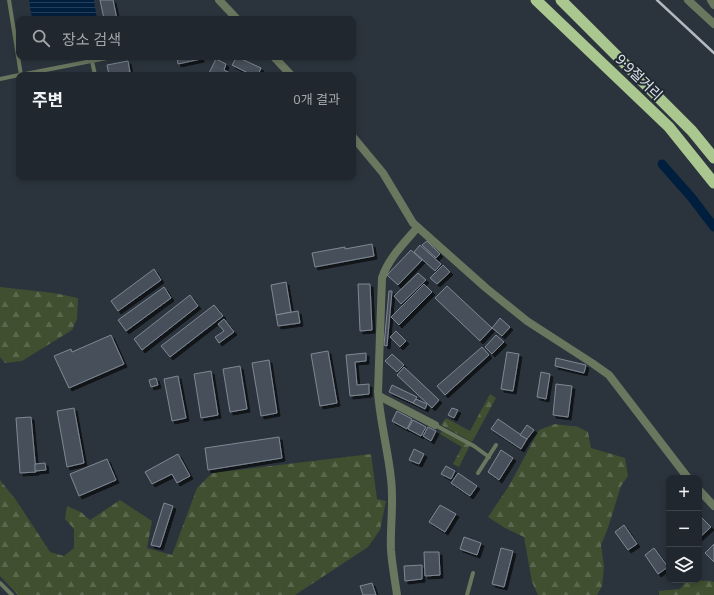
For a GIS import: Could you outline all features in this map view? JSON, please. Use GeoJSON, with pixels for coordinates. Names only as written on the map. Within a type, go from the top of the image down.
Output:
{"type":"FeatureCollection","features":[{"type":"Feature","properties":{"kind":"highway","name":"9·9절거리"},"geometry":{"type":"LineString","coordinates":[[536,0],[669,127],[714,183]]}},
{"type":"Feature","properties":{"kind":"highway","name":"9·9절거리"},"geometry":{"type":"LineString","coordinates":[[561,0],[692,131],[714,158]]}},
{"type":"Feature","properties":{"kind":"street"},"geometry":{"type":"LineString","coordinates":[[219,0],[234,16]]}},
{"type":"Feature","properties":{"kind":"street"},"geometry":{"type":"LineString","coordinates":[[688,0],[714,24]]}},
{"type":"Feature","properties":{"kind":"street"},"geometry":{"type":"LineString","coordinates":[[711,0],[714,5]]}},
{"type":"Feature","properties":{"kind":"street"},"geometry":{"type":"LineString","coordinates":[[277,60],[289,72]]}},
{"type":"Feature","properties":{"kind":"street"},"geometry":{"type":"LineString","coordinates":[[356,140],[384,173],[399,201],[417,228],[527,321],[609,375],[686,475]]}},
{"type":"Feature","properties":{"kind":"street"},"geometry":{"type":"LineString","coordinates":[[397,595],[392,568],[391,549],[392,481],[378,396],[382,278],[385,269],[417,228]]}},
{"type":"Feature","properties":{"kind":"street"},"geometry":{"type":"LineString","coordinates":[[378,396],[435,425]]}},
{"type":"Feature","properties":{"kind":"street"},"geometry":{"type":"LineString","coordinates":[[702,493],[714,506]]}},
{"type":"Feature","properties":{"kind":"lane"},"geometry":{"type":"LineString","coordinates":[[9,0],[16,48]]}},
{"type":"Feature","properties":{"kind":"lane"},"geometry":{"type":"LineString","coordinates":[[18,60],[20,72]]}},
{"type":"Feature","properties":{"kind":"lane"},"geometry":{"type":"LineString","coordinates":[[35,72],[97,60]]}},
{"type":"Feature","properties":{"kind":"lane"},"geometry":{"type":"LineString","coordinates":[[92,61],[94,72]]}},
{"type":"Feature","properties":{"kind":"lane"},"geometry":{"type":"LineString","coordinates":[[0,79],[16,76]]}},
{"type":"Feature","properties":{"kind":"lane"},"geometry":{"type":"LineString","coordinates":[[435,425],[474,446],[489,456]]}},
{"type":"Feature","properties":{"kind":"lane"},"geometry":{"type":"LineString","coordinates":[[478,473],[496,445]]}},
{"type":"Feature","properties":{"kind":"lane"},"geometry":{"type":"LineString","coordinates":[[467,595],[473,573]]}},
{"type":"Feature","properties":{"kind":"lane"},"geometry":{"type":"LineString","coordinates":[[0,583],[12,595]]}},
{"type":"Feature","properties":{"kind":"green space"},"geometry":{"type":"Polygon","coordinates":[[[0,287],[54,293],[78,298],[77,319],[72,330],[22,361],[5,363],[0,357],[0,287]]]}},
{"type":"Feature","properties":{"kind":"green space"},"geometry":{"type":"Polygon","coordinates":[[[490,394],[496,398],[472,442],[441,425],[446,418],[470,431],[490,394]]]}},
{"type":"Feature","properties":{"kind":"green space"},"geometry":{"type":"Polygon","coordinates":[[[555,424],[578,427],[588,432],[591,448],[625,458],[628,476],[621,486],[601,545],[604,567],[602,586],[597,595],[538,595],[532,582],[524,537],[505,528],[488,517],[509,486],[539,430],[555,424]]]}},
{"type":"Feature","properties":{"kind":"green space"},"geometry":{"type":"Polygon","coordinates":[[[442,430],[470,445],[459,467],[453,464],[462,447],[440,434],[442,430]]]}},
{"type":"Feature","properties":{"kind":"green space"},"geometry":{"type":"Polygon","coordinates":[[[371,454],[377,499],[386,501],[380,530],[368,547],[295,595],[18,595],[0,576],[0,480],[16,500],[50,552],[64,556],[74,548],[74,529],[65,519],[67,506],[81,512],[90,520],[120,500],[152,521],[147,548],[172,555],[197,488],[212,473],[371,454]]]}},
{"type":"Feature","properties":{"kind":"green space"},"geometry":{"type":"Polygon","coordinates":[[[702,581],[714,582],[714,595],[659,595],[659,591],[680,589],[685,583],[702,583],[702,581]]]}},
{"type":"Feature","properties":{"kind":"water"},"geometry":{"type":"Polygon","coordinates":[[[29,0],[94,0],[97,16],[32,16],[29,0]]]}},
{"type":"Feature","properties":{"kind":"building"},"geometry":{"type":"Polygon","coordinates":[[[100,0],[113,0],[116,16],[103,16],[100,0]]]}},
{"type":"Feature","properties":{"kind":"building"},"geometry":{"type":"Polygon","coordinates":[[[177,60],[196,60],[178,64],[177,60]]]}},
{"type":"Feature","properties":{"kind":"building"},"geometry":{"type":"Polygon","coordinates":[[[216,60],[218,60],[226,64],[224,70],[228,72],[210,72],[216,60]]]}},
{"type":"Feature","properties":{"kind":"building"},"geometry":{"type":"Polygon","coordinates":[[[235,60],[244,60],[261,68],[259,72],[246,72],[232,65],[235,60]]]}},
{"type":"Feature","properties":{"kind":"building"},"geometry":{"type":"Polygon","coordinates":[[[128,61],[130,72],[108,72],[107,65],[128,61]]]}},
{"type":"Feature","properties":{"kind":"building"},"geometry":{"type":"Polygon","coordinates":[[[427,241],[440,254],[436,258],[422,245],[427,241]]]}},
{"type":"Feature","properties":{"kind":"building"},"geometry":{"type":"Polygon","coordinates":[[[372,244],[374,256],[315,267],[312,253],[372,244]]]}},
{"type":"Feature","properties":{"kind":"building"},"geometry":{"type":"Polygon","coordinates":[[[420,245],[441,264],[435,271],[414,252],[420,245]]]}},
{"type":"Feature","properties":{"kind":"building"},"geometry":{"type":"Polygon","coordinates":[[[411,250],[422,260],[398,285],[387,275],[411,250]]]}},
{"type":"Feature","properties":{"kind":"building"},"geometry":{"type":"Polygon","coordinates":[[[443,265],[450,272],[437,284],[430,278],[443,265]]]}},
{"type":"Feature","properties":{"kind":"building"},"geometry":{"type":"Polygon","coordinates":[[[154,269],[161,280],[118,311],[111,301],[154,269]]]}},
{"type":"Feature","properties":{"kind":"building"},"geometry":{"type":"Polygon","coordinates":[[[418,273],[426,280],[401,304],[394,296],[418,273]]]}},
{"type":"Feature","properties":{"kind":"building"},"geometry":{"type":"Polygon","coordinates":[[[286,282],[291,312],[276,315],[271,285],[286,282]]]}},
{"type":"Feature","properties":{"kind":"building"},"geometry":{"type":"Polygon","coordinates":[[[358,284],[370,284],[372,330],[360,331],[358,284]]]}},
{"type":"Feature","properties":{"kind":"building"},"geometry":{"type":"Polygon","coordinates":[[[424,284],[432,292],[399,325],[391,317],[424,284]]]}},
{"type":"Feature","properties":{"kind":"building"},"geometry":{"type":"Polygon","coordinates":[[[447,286],[492,328],[480,341],[435,298],[447,286]]]}},
{"type":"Feature","properties":{"kind":"building"},"geometry":{"type":"Polygon","coordinates":[[[164,287],[171,298],[126,331],[118,320],[164,287]]]}},
{"type":"Feature","properties":{"kind":"building"},"geometry":{"type":"Polygon","coordinates":[[[389,291],[392,291],[387,346],[384,345],[389,291]]]}},
{"type":"Feature","properties":{"kind":"building"},"geometry":{"type":"Polygon","coordinates":[[[190,295],[198,306],[142,350],[134,339],[190,295]]]}},
{"type":"Feature","properties":{"kind":"building"},"geometry":{"type":"Polygon","coordinates":[[[214,305],[223,316],[170,357],[161,346],[214,305]]]}},
{"type":"Feature","properties":{"kind":"building"},"geometry":{"type":"Polygon","coordinates":[[[298,311],[300,323],[278,326],[276,315],[298,311]]]}},
{"type":"Feature","properties":{"kind":"building"},"geometry":{"type":"Polygon","coordinates":[[[500,318],[510,327],[502,336],[492,328],[500,318]]]}},
{"type":"Feature","properties":{"kind":"building"},"geometry":{"type":"Polygon","coordinates":[[[224,319],[234,332],[219,343],[215,337],[224,331],[218,324],[224,319]]]}},
{"type":"Feature","properties":{"kind":"building"},"geometry":{"type":"Polygon","coordinates":[[[396,331],[406,341],[400,347],[390,337],[396,331]]]}},
{"type":"Feature","properties":{"kind":"building"},"geometry":{"type":"Polygon","coordinates":[[[111,335],[124,364],[69,388],[54,356],[71,349],[72,352],[111,335]]]}},
{"type":"Feature","properties":{"kind":"building"},"geometry":{"type":"Polygon","coordinates":[[[496,335],[504,342],[492,354],[485,347],[496,335]]]}},
{"type":"Feature","properties":{"kind":"building"},"geometry":{"type":"Polygon","coordinates":[[[482,347],[489,355],[445,395],[437,386],[482,347]]]}},
{"type":"Feature","properties":{"kind":"building"},"geometry":{"type":"Polygon","coordinates":[[[328,351],[337,403],[320,406],[311,354],[328,351]]]}},
{"type":"Feature","properties":{"kind":"building"},"geometry":{"type":"Polygon","coordinates":[[[507,352],[519,354],[513,391],[501,389],[507,352]]]}},
{"type":"Feature","properties":{"kind":"building"},"geometry":{"type":"Polygon","coordinates":[[[366,353],[366,361],[355,362],[357,385],[369,384],[369,394],[350,396],[346,355],[366,353]]]}},
{"type":"Feature","properties":{"kind":"building"},"geometry":{"type":"Polygon","coordinates":[[[392,354],[404,365],[397,372],[385,361],[392,354]]]}},
{"type":"Feature","properties":{"kind":"building"},"geometry":{"type":"Polygon","coordinates":[[[556,358],[586,365],[584,373],[555,366],[556,358]]]}},
{"type":"Feature","properties":{"kind":"building"},"geometry":{"type":"Polygon","coordinates":[[[269,360],[277,413],[261,416],[252,363],[269,360]]]}},
{"type":"Feature","properties":{"kind":"building"},"geometry":{"type":"Polygon","coordinates":[[[240,366],[247,409],[230,412],[223,369],[240,366]]]}},
{"type":"Feature","properties":{"kind":"building"},"geometry":{"type":"Polygon","coordinates":[[[404,367],[439,400],[432,408],[397,375],[404,367]]]}},
{"type":"Feature","properties":{"kind":"building"},"geometry":{"type":"Polygon","coordinates":[[[211,371],[218,415],[201,418],[194,374],[211,371]]]}},
{"type":"Feature","properties":{"kind":"building"},"geometry":{"type":"Polygon","coordinates":[[[541,372],[550,374],[546,399],[537,397],[541,372]]]}},
{"type":"Feature","properties":{"kind":"building"},"geometry":{"type":"Polygon","coordinates":[[[178,376],[186,418],[172,421],[164,379],[178,376]]]}},
{"type":"Feature","properties":{"kind":"building"},"geometry":{"type":"Polygon","coordinates":[[[156,378],[158,385],[151,387],[149,380],[156,378]]]}},
{"type":"Feature","properties":{"kind":"building"},"geometry":{"type":"Polygon","coordinates":[[[556,384],[572,386],[568,417],[553,415],[556,384]]]}},
{"type":"Feature","properties":{"kind":"building"},"geometry":{"type":"Polygon","coordinates":[[[392,385],[417,397],[413,403],[389,392],[392,385]]]}},
{"type":"Feature","properties":{"kind":"building"},"geometry":{"type":"Polygon","coordinates":[[[416,399],[427,404],[425,409],[413,403],[416,399]]]}},
{"type":"Feature","properties":{"kind":"building"},"geometry":{"type":"Polygon","coordinates":[[[74,408],[84,463],[67,467],[57,411],[74,408]]]}},
{"type":"Feature","properties":{"kind":"building"},"geometry":{"type":"Polygon","coordinates":[[[452,408],[458,410],[454,418],[448,415],[452,408]]]}},
{"type":"Feature","properties":{"kind":"building"},"geometry":{"type":"Polygon","coordinates":[[[397,411],[412,419],[407,429],[392,421],[397,411]]]}},
{"type":"Feature","properties":{"kind":"building"},"geometry":{"type":"Polygon","coordinates":[[[31,417],[36,472],[20,473],[16,418],[31,417]]]}},
{"type":"Feature","properties":{"kind":"building"},"geometry":{"type":"Polygon","coordinates":[[[498,419],[527,439],[521,449],[491,429],[498,419]]]}},
{"type":"Feature","properties":{"kind":"building"},"geometry":{"type":"Polygon","coordinates":[[[413,420],[426,427],[421,436],[408,429],[413,420]]]}},
{"type":"Feature","properties":{"kind":"building"},"geometry":{"type":"Polygon","coordinates":[[[527,425],[534,430],[527,439],[520,435],[527,425]]]}},
{"type":"Feature","properties":{"kind":"building"},"geometry":{"type":"Polygon","coordinates":[[[428,427],[436,431],[431,441],[423,436],[428,427]]]}},
{"type":"Feature","properties":{"kind":"building"},"geometry":{"type":"Polygon","coordinates":[[[279,437],[282,458],[208,470],[205,448],[279,437]]]}},
{"type":"Feature","properties":{"kind":"building"},"geometry":{"type":"Polygon","coordinates":[[[414,449],[424,454],[419,464],[409,460],[414,449]]]}},
{"type":"Feature","properties":{"kind":"building"},"geometry":{"type":"Polygon","coordinates":[[[501,450],[513,458],[499,480],[488,472],[501,450]]]}},
{"type":"Feature","properties":{"kind":"building"},"geometry":{"type":"Polygon","coordinates":[[[178,454],[190,476],[177,483],[172,474],[152,484],[145,472],[178,454]]]}},
{"type":"Feature","properties":{"kind":"building"},"geometry":{"type":"Polygon","coordinates":[[[107,459],[116,480],[79,496],[70,474],[107,459]]]}},
{"type":"Feature","properties":{"kind":"building"},"geometry":{"type":"Polygon","coordinates":[[[45,463],[46,470],[35,471],[35,464],[45,463]]]}},
{"type":"Feature","properties":{"kind":"building"},"geometry":{"type":"Polygon","coordinates":[[[446,466],[455,471],[451,479],[441,474],[446,466]]]}},
{"type":"Feature","properties":{"kind":"building"},"geometry":{"type":"Polygon","coordinates":[[[458,473],[477,486],[470,496],[451,483],[458,473]]]}},
{"type":"Feature","properties":{"kind":"building"},"geometry":{"type":"Polygon","coordinates":[[[164,503],[173,506],[160,547],[151,545],[164,503]]]}},
{"type":"Feature","properties":{"kind":"building"},"geometry":{"type":"Polygon","coordinates":[[[440,505],[456,514],[445,532],[429,522],[440,505]]]}},
{"type":"Feature","properties":{"kind":"building"},"geometry":{"type":"Polygon","coordinates":[[[702,518],[711,527],[702,535],[702,518]]]}},
{"type":"Feature","properties":{"kind":"building"},"geometry":{"type":"Polygon","coordinates":[[[624,525],[637,544],[628,550],[615,532],[624,525]]]}},
{"type":"Feature","properties":{"kind":"building"},"geometry":{"type":"Polygon","coordinates":[[[464,537],[481,543],[477,555],[460,549],[464,537]]]}},
{"type":"Feature","properties":{"kind":"building"},"geometry":{"type":"Polygon","coordinates":[[[714,544],[714,562],[705,553],[714,544]]]}},
{"type":"Feature","properties":{"kind":"building"},"geometry":{"type":"Polygon","coordinates":[[[501,548],[513,551],[504,587],[492,584],[501,548]]]}},
{"type":"Feature","properties":{"kind":"building"},"geometry":{"type":"Polygon","coordinates":[[[654,548],[666,564],[666,568],[658,574],[645,555],[654,548]]]}},
{"type":"Feature","properties":{"kind":"building"},"geometry":{"type":"Polygon","coordinates":[[[424,552],[439,552],[440,575],[425,576],[424,552]]]}},
{"type":"Feature","properties":{"kind":"building"},"geometry":{"type":"Polygon","coordinates":[[[422,565],[422,579],[405,581],[404,566],[422,565]]]}},
{"type":"Feature","properties":{"kind":"building"},"geometry":{"type":"Polygon","coordinates":[[[372,583],[376,595],[363,595],[360,586],[372,583]]]}},
{"type":"Feature","properties":{"kind":"waterway"},"geometry":{"type":"LineString","coordinates":[[662,164],[692,198],[714,227]]}},
{"type":"Feature","properties":{"kind":"railway"},"geometry":{"type":"LineString","coordinates":[[657,0],[714,53]]}}]}
